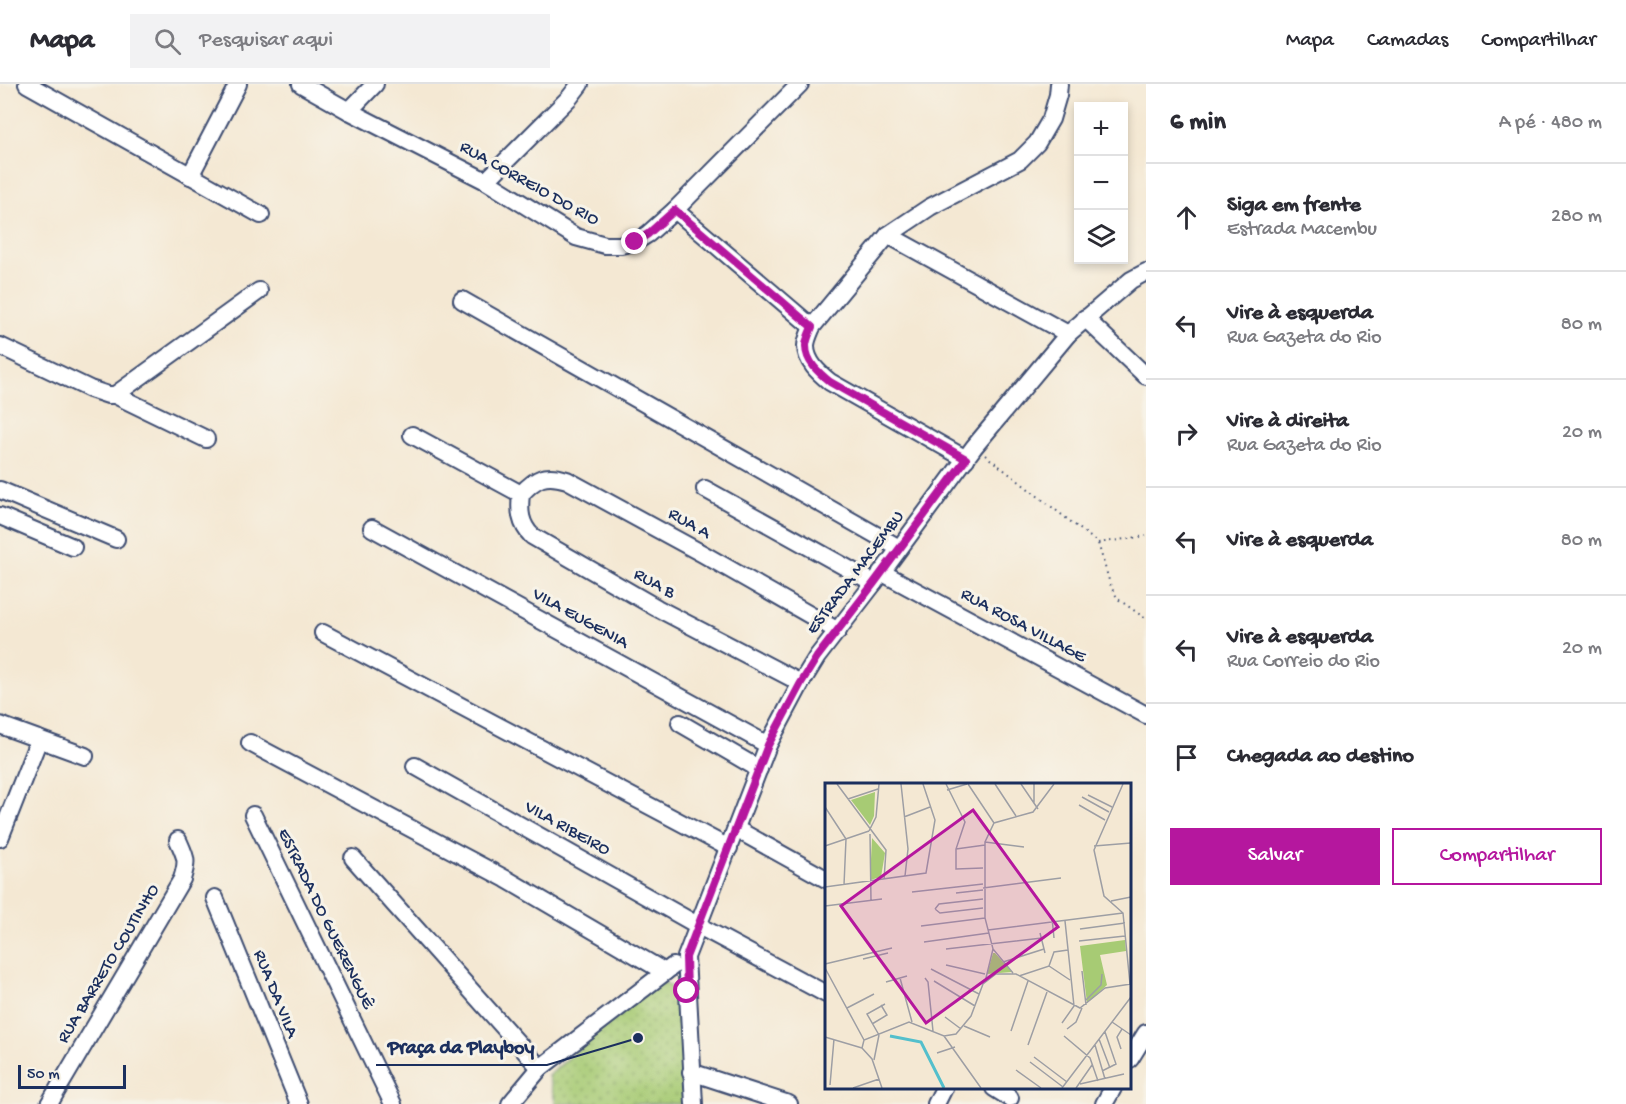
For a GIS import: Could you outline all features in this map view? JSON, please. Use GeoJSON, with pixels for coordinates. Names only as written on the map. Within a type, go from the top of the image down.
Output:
{"type":"FeatureCollection","features":[{"type":"Feature","properties":{"kind":"street"},"geometry":{"type":"LineString","coordinates":[[27,84],[261,215]]}},
{"type":"Feature","properties":{"kind":"street"},"geometry":{"type":"LineString","coordinates":[[190,176],[238,84]]}},
{"type":"Feature","properties":{"kind":"street","name":"RUA CORREIO DO RIO"},"geometry":{"type":"LineString","coordinates":[[301,84],[486,181],[576,237],[605,245],[635,242],[648,234],[675,210],[800,84]]}},
{"type":"Feature","properties":{"kind":"street"},"geometry":{"type":"LineString","coordinates":[[349,111],[375,84]]}},
{"type":"Feature","properties":{"kind":"street"},"geometry":{"type":"LineString","coordinates":[[486,181],[570,97],[580,84]]}},
{"type":"Feature","properties":{"kind":"street"},"geometry":{"type":"LineString","coordinates":[[970,453],[830,382],[817,372],[809,359],[806,345],[812,327],[888,235],[930,207],[1020,160],[1037,143],[1051,119],[1059,84]]}},
{"type":"Feature","properties":{"kind":"street"},"geometry":{"type":"LineString","coordinates":[[675,210],[812,327]]}},
{"type":"Feature","properties":{"kind":"street"},"geometry":{"type":"LineString","coordinates":[[888,235],[1068,334]]}},
{"type":"Feature","properties":{"kind":"street","name":"ESTRADA MACEMBU"},"geometry":{"type":"LineString","coordinates":[[694,1104],[686,957],[768,745],[801,683],[817,657],[970,453],[1068,334],[1131,280],[1146,272]]}},
{"type":"Feature","properties":{"kind":"street"},"geometry":{"type":"LineString","coordinates":[[115,395],[259,291]]}},
{"type":"Feature","properties":{"kind":"street"},"geometry":{"type":"LineString","coordinates":[[462,300],[899,548]]}},
{"type":"Feature","properties":{"kind":"street"},"geometry":{"type":"LineString","coordinates":[[1085,318],[1146,376]]}},
{"type":"Feature","properties":{"kind":"street"},"geometry":{"type":"LineString","coordinates":[[0,346],[90,389],[115,395],[206,439]]}},
{"type":"Feature","properties":{"kind":"street"},"geometry":{"type":"LineString","coordinates":[[412,435],[520,494]]}},
{"type":"Feature","properties":{"kind":"street","name":"RUA A"},"geometry":{"type":"LineString","coordinates":[[520,494],[531,483],[547,476],[567,480],[838,631]]}},
{"type":"Feature","properties":{"kind":"street","name":"RUA ROSA VILLAGE"},"geometry":{"type":"LineString","coordinates":[[705,489],[1146,715]]}},
{"type":"Feature","properties":{"kind":"street"},"geometry":{"type":"LineString","coordinates":[[0,490],[116,539]]}},
{"type":"Feature","properties":{"kind":"street","name":"RUA B"},"geometry":{"type":"LineString","coordinates":[[520,494],[522,521],[525,530],[532,536],[657,608],[801,683]]}},
{"type":"Feature","properties":{"kind":"street"},"geometry":{"type":"LineString","coordinates":[[0,516],[73,547]]}},
{"type":"Feature","properties":{"kind":"street","name":"VILA EUGENIA"},"geometry":{"type":"LineString","coordinates":[[372,528],[768,745]]}},
{"type":"Feature","properties":{"kind":"street"},"geometry":{"type":"LineString","coordinates":[[323,633],[729,848]]}},
{"type":"Feature","properties":{"kind":"street"},"geometry":{"type":"LineString","coordinates":[[680,723],[759,769]]}},
{"type":"Feature","properties":{"kind":"street"},"geometry":{"type":"LineString","coordinates":[[0,725],[85,756]]}},
{"type":"Feature","properties":{"kind":"street"},"geometry":{"type":"LineString","coordinates":[[0,838],[39,739]]}},
{"type":"Feature","properties":{"kind":"street"},"geometry":{"type":"LineString","coordinates":[[250,743],[506,879],[665,972]]}},
{"type":"Feature","properties":{"kind":"street","name":"VILA RIBEIRO"},"geometry":{"type":"LineString","coordinates":[[415,766],[699,926],[825,993]]}},
{"type":"Feature","properties":{"kind":"street","name":"ESTRADA DO GUERENGUÊ"},"geometry":{"type":"LineString","coordinates":[[253,815],[393,1104]]}},
{"type":"Feature","properties":{"kind":"street"},"geometry":{"type":"LineString","coordinates":[[736,829],[825,878]]}},
{"type":"Feature","properties":{"kind":"street","name":"RUA BARRETO COUTINHO"},"geometry":{"type":"LineString","coordinates":[[49,1104],[183,879],[187,864],[178,840]]}},
{"type":"Feature","properties":{"kind":"street"},"geometry":{"type":"LineString","coordinates":[[353,858],[540,1068]]}},
{"type":"Feature","properties":{"kind":"street","name":"RUA DA VILA"},"geometry":{"type":"LineString","coordinates":[[215,898],[299,1104]]}},
{"type":"Feature","properties":{"kind":"street"},"geometry":{"type":"LineString","coordinates":[[510,1104],[540,1068],[686,957]]}},
{"type":"Feature","properties":{"kind":"street"},"geometry":{"type":"LineString","coordinates":[[1135,1055],[1146,1033]]}},
{"type":"Feature","properties":{"kind":"street"},"geometry":{"type":"LineString","coordinates":[[691,1072],[789,1104]]}},
{"type":"Feature","properties":{"kind":"street"},"geometry":{"type":"LineString","coordinates":[[936,1104],[944,1089]]}},
{"type":"Feature","properties":{"kind":"street"},"geometry":{"type":"LineString","coordinates":[[996,1089],[1011,1096]]}},
{"type":"Feature","properties":{"kind":"street"},"geometry":{"type":"LineString","coordinates":[[1104,1104],[1112,1089]]}},
{"type":"Feature","properties":{"kind":"path"},"geometry":{"type":"LineString","coordinates":[[970,453],[1098,543],[1111,587],[1118,599],[1146,619]]}},
{"type":"Feature","properties":{"kind":"path"},"geometry":{"type":"LineString","coordinates":[[1098,543],[1146,536]]}},
{"type":"Feature","properties":{"kind":"green space"},"geometry":{"type":"Polygon","coordinates":[[[658,979],[673,988],[684,1002],[690,1104],[556,1104],[548,1076],[658,979]]]}},
{"type":"Feature","properties":{"kind":"place","name":"Praça da Playboy"},"geometry":{"type":"Point","coordinates":[638,1038]}},
{"type":"Feature","properties":{"kind":"route"},"geometry":{"type":"LineString","coordinates":[[635,242],[648,234],[675,210],[812,327],[806,345],[809,359],[817,372],[830,382],[966,459],[817,657],[768,745],[686,957],[687,991]]}}]}
